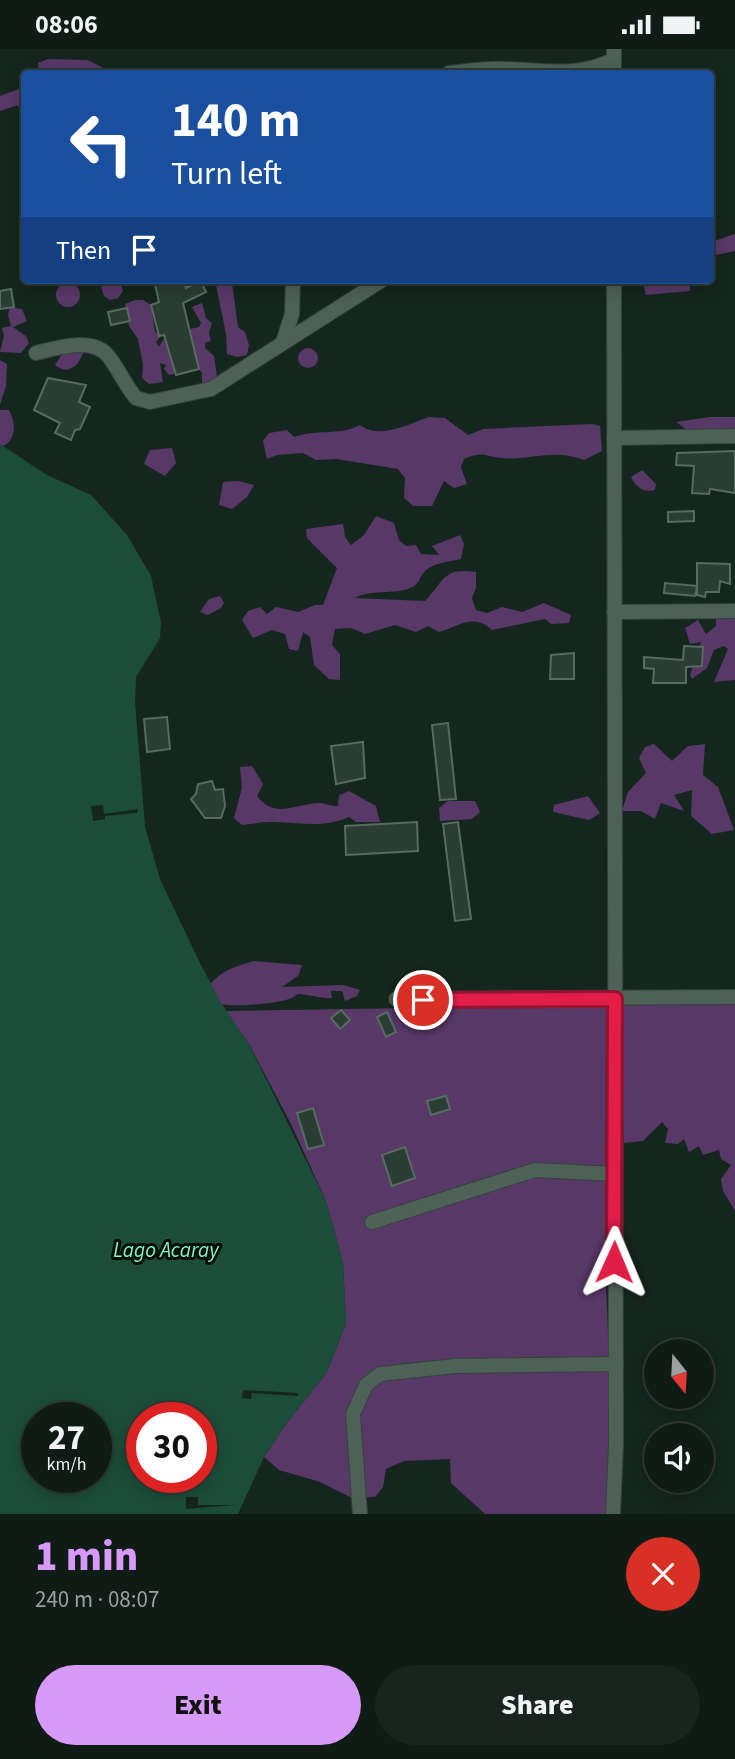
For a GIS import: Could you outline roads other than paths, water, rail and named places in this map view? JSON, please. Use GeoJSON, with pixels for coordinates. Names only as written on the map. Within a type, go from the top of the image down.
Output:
{"type":"FeatureCollection","features":[{"type":"Feature","properties":{"kind":"street"},"geometry":{"type":"LineString","coordinates":[[597,70],[614,61]]}},
{"type":"Feature","properties":{"kind":"street"},"geometry":{"type":"LineString","coordinates":[[490,70],[520,70]]}},
{"type":"Feature","properties":{"kind":"street"},"geometry":{"type":"LineString","coordinates":[[283,342],[292,314],[293,284]]}},
{"type":"Feature","properties":{"kind":"street"},"geometry":{"type":"LineString","coordinates":[[36,353],[65,346],[100,349],[108,355],[136,398],[150,402],[211,389],[376,284]]}},
{"type":"Feature","properties":{"kind":"street"},"geometry":{"type":"LineString","coordinates":[[613,1514],[616,1364],[614,284]]}},
{"type":"Feature","properties":{"kind":"street"},"geometry":{"type":"LineString","coordinates":[[614,438],[735,436]]}},
{"type":"Feature","properties":{"kind":"street"},"geometry":{"type":"LineString","coordinates":[[614,612],[735,611]]}},
{"type":"Feature","properties":{"kind":"street"},"geometry":{"type":"LineString","coordinates":[[396,999],[735,997]]}},
{"type":"Feature","properties":{"kind":"street"},"geometry":{"type":"LineString","coordinates":[[372,1222],[536,1170],[615,1174]]}},
{"type":"Feature","properties":{"kind":"street"},"geometry":{"type":"LineString","coordinates":[[360,1514],[353,1414],[366,1385],[380,1374],[455,1366],[616,1364]]}},
{"type":"Feature","properties":{"kind":"water","name":"Lago Acaray"},"geometry":{"type":"Polygon","coordinates":[[[0,444],[47,475],[91,495],[127,535],[151,576],[161,623],[160,638],[136,677],[135,702],[145,827],[160,879],[197,957],[220,1001],[249,1044],[326,1201],[343,1263],[346,1323],[327,1372],[264,1457],[238,1514],[0,1514],[0,444]]]}}]}
